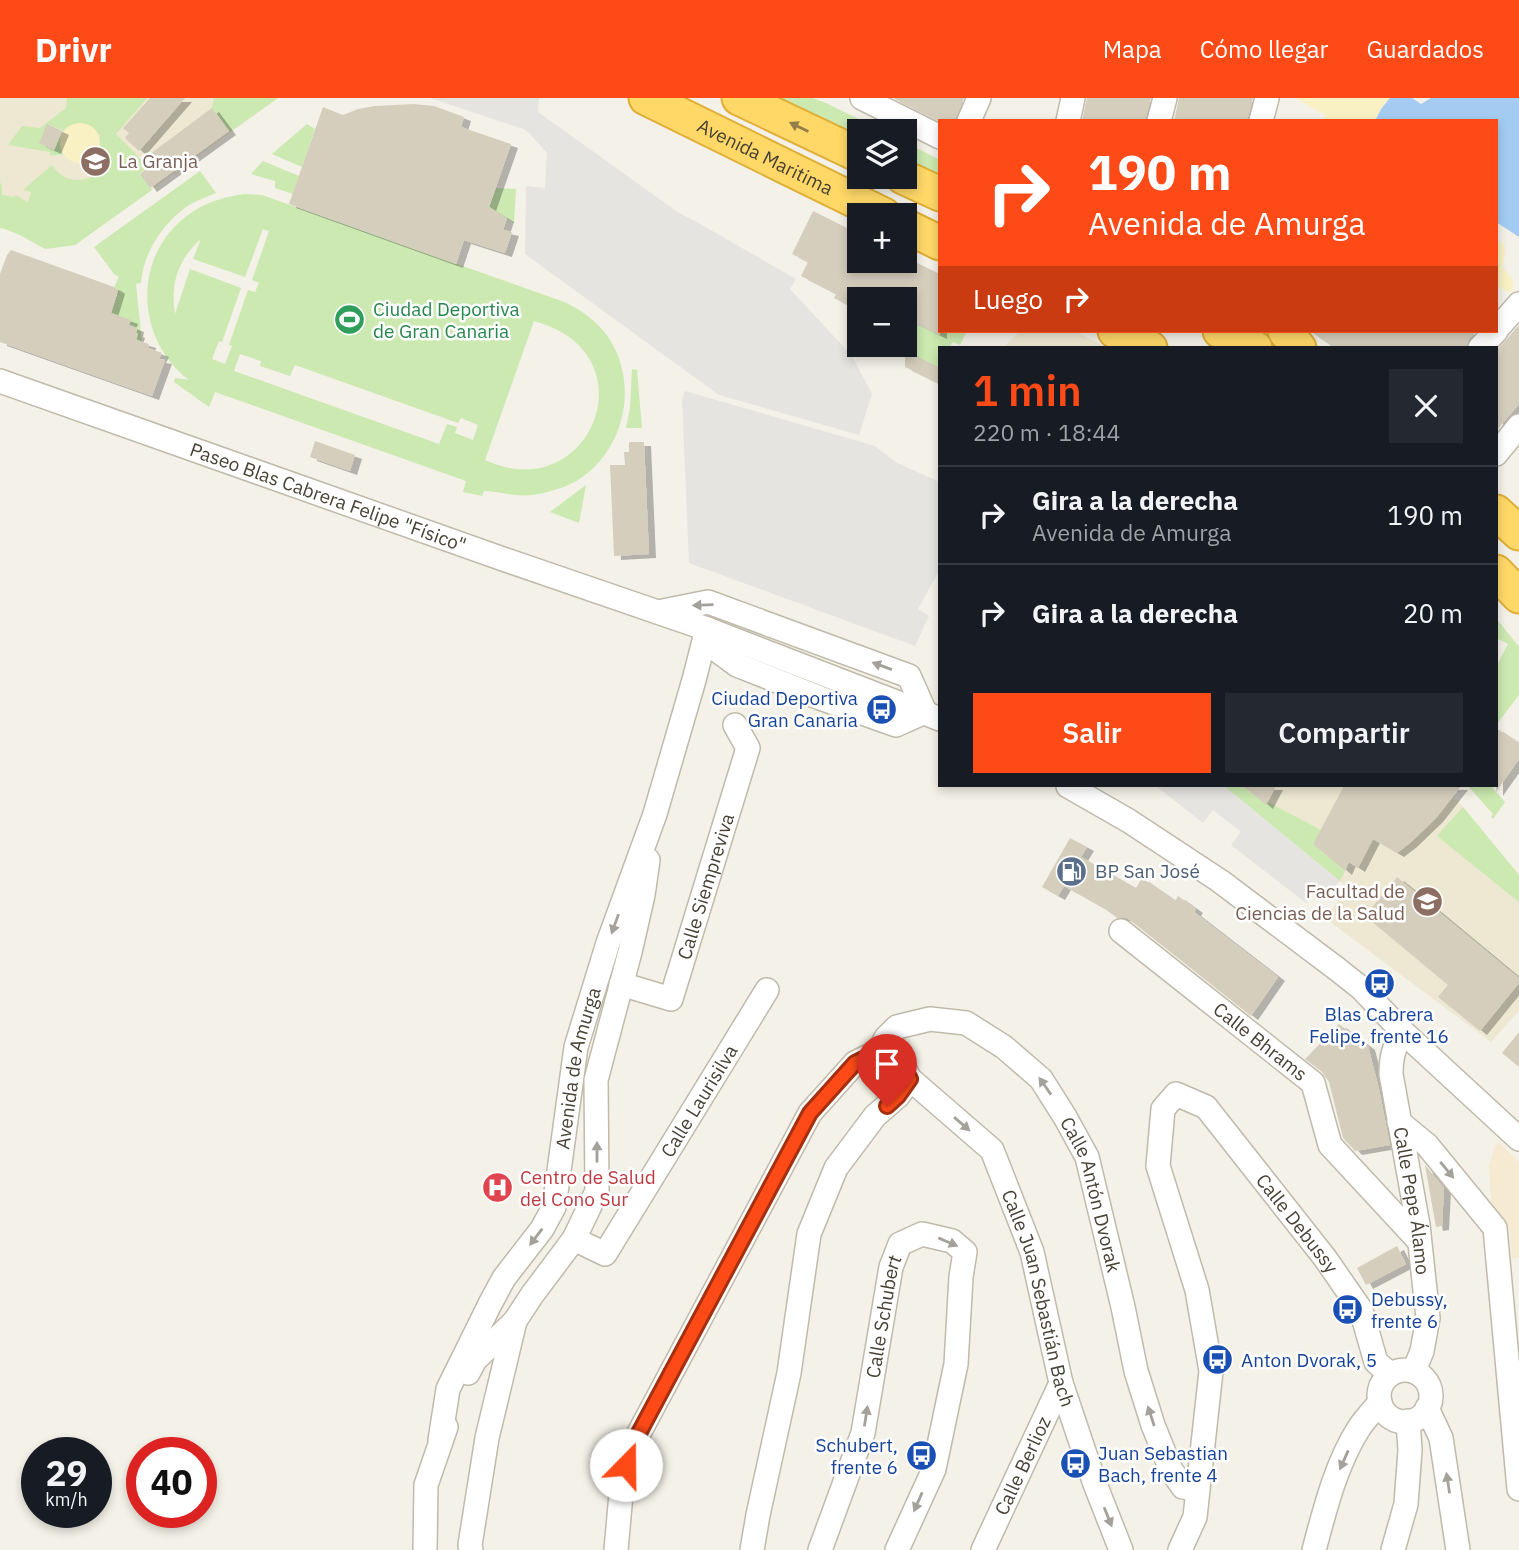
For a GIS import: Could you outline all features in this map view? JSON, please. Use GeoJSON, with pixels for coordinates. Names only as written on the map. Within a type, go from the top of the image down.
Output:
{"type":"FeatureCollection","features":[{"type":"Feature","properties":{"kind":"highway","name":"Avenida Maritima"},"geometry":{"type":"LineString","coordinates":[[646,98],[860,203]]}},
{"type":"Feature","properties":{"kind":"highway"},"geometry":{"type":"LineString","coordinates":[[739,98],[847,149]]}},
{"type":"Feature","properties":{"kind":"highway"},"geometry":{"type":"LineString","coordinates":[[917,183],[938,193]]}},
{"type":"Feature","properties":{"kind":"highway"},"geometry":{"type":"LineString","coordinates":[[917,232],[938,242]]}},
{"type":"Feature","properties":{"kind":"highway"},"geometry":{"type":"LineString","coordinates":[[1119,333],[1146,346]]}},
{"type":"Feature","properties":{"kind":"highway"},"geometry":{"type":"LineString","coordinates":[[1224,333],[1251,346]]}},
{"type":"Feature","properties":{"kind":"highway"},"geometry":{"type":"LineString","coordinates":[[1498,514],[1519,533]]}},
{"type":"Feature","properties":{"kind":"highway"},"geometry":{"type":"LineString","coordinates":[[1498,574],[1519,596]]}},
{"type":"Feature","properties":{"kind":"street"},"geometry":{"type":"LineString","coordinates":[[862,98],[938,136]]}},
{"type":"Feature","properties":{"kind":"street"},"geometry":{"type":"LineString","coordinates":[[970,119],[979,98]]}},
{"type":"Feature","properties":{"kind":"street"},"geometry":{"type":"LineString","coordinates":[[1068,119],[1073,98]]}},
{"type":"Feature","properties":{"kind":"street"},"geometry":{"type":"LineString","coordinates":[[1160,119],[1165,98]]}},
{"type":"Feature","properties":{"kind":"street"},"geometry":{"type":"LineString","coordinates":[[1262,119],[1267,98]]}},
{"type":"Feature","properties":{"kind":"street"},"geometry":{"type":"LineString","coordinates":[[1498,325],[1519,304]]}},
{"type":"Feature","properties":{"kind":"street","name":"Paseo Blas Cabrera Felipe \"Físico\""},"geometry":{"type":"LineString","coordinates":[[0,381],[707,629],[932,716]]}},
{"type":"Feature","properties":{"kind":"street"},"geometry":{"type":"LineString","coordinates":[[1498,452],[1519,426]]}},
{"type":"Feature","properties":{"kind":"street"},"geometry":{"type":"LineString","coordinates":[[656,612],[708,602],[909,676],[932,716],[896,725],[737,665],[718,650],[707,629],[748,617]]}},
{"type":"Feature","properties":{"kind":"street","name":"Avenida de Amurga"},"geometry":{"type":"LineString","coordinates":[[487,1438],[490,1304],[504,1278],[542,1229],[554,1207],[576,1047],[608,943],[655,814],[707,629]]}},
{"type":"Feature","properties":{"kind":"street"},"geometry":{"type":"LineString","coordinates":[[694,680],[715,664],[737,665]]}},
{"type":"Feature","properties":{"kind":"street","name":"Calle Siempreviva"},"geometry":{"type":"LineString","coordinates":[[621,984],[671,999],[748,748],[735,725]]}},
{"type":"Feature","properties":{"kind":"street"},"geometry":{"type":"LineString","coordinates":[[1070,787],[1129,821],[1230,888],[1361,988],[1403,1032],[1519,1139]]}},
{"type":"Feature","properties":{"kind":"street","name":"Avenida de Amurga"},"geometry":{"type":"LineString","coordinates":[[471,1550],[487,1438],[515,1321],[574,1240],[597,1191],[596,1080],[643,895],[655,814]]}},
{"type":"Feature","properties":{"kind":"street","name":"Calle Bhrams"},"geometry":{"type":"LineString","coordinates":[[1121,931],[1313,1083],[1330,1145],[1419,1241]]}},
{"type":"Feature","properties":{"kind":"street","name":"Calle Laurisilva"},"geometry":{"type":"LineString","coordinates":[[574,1240],[605,1254],[766,990]]}},
{"type":"Feature","properties":{"kind":"street","name":"Calle Antón Dvorak"},"geometry":{"type":"LineString","coordinates":[[879,1051],[886,1038],[897,1027],[930,1019],[966,1023],[1004,1047],[1041,1079],[1087,1157],[1136,1371],[1153,1425],[1171,1470],[1183,1487],[1197,1489]]}},
{"type":"Feature","properties":{"kind":"street","name":"Calle Pepe Álamo"},"geometry":{"type":"LineString","coordinates":[[1403,1032],[1395,1044],[1391,1074],[1419,1241],[1428,1318],[1422,1351],[1414,1371]]}},
{"type":"Feature","properties":{"kind":"street"},"geometry":{"type":"LineString","coordinates":[[616,1550],[621,1483],[631,1448],[810,1113],[855,1063],[879,1051],[900,1061],[910,1079],[898,1096],[875,1115],[836,1168],[808,1234],[789,1373],[752,1550]]}},
{"type":"Feature","properties":{"kind":"street","name":"Calle Juan Sebastián Bach"},"geometry":{"type":"LineString","coordinates":[[910,1079],[992,1150],[1032,1252],[1061,1383],[1095,1484],[1121,1550]]}},
{"type":"Feature","properties":{"kind":"street","name":"Calle Debussy"},"geometry":{"type":"LineString","coordinates":[[1197,1489],[1211,1371],[1197,1290],[1158,1166],[1163,1109],[1176,1094],[1206,1107],[1325,1258],[1362,1310],[1377,1362],[1390,1374]]}},
{"type":"Feature","properties":{"kind":"street"},"geometry":{"type":"LineString","coordinates":[[1399,1122],[1427,1145],[1495,1228],[1519,1489]]}},
{"type":"Feature","properties":{"kind":"street","name":"Calle Schubert"},"geometry":{"type":"LineString","coordinates":[[820,1550],[863,1433],[891,1267],[900,1244],[922,1234],[952,1241],[965,1252],[956,1364],[934,1469],[897,1550]]}},
{"type":"Feature","properties":{"kind":"street"},"geometry":{"type":"LineString","coordinates":[[440,1440],[448,1389],[490,1304]]}},
{"type":"Feature","properties":{"kind":"street"},"geometry":{"type":"LineString","coordinates":[[425,1550],[426,1485],[440,1440],[463,1382],[475,1360],[515,1321]]}},
{"type":"Feature","properties":{"kind":"street"},"geometry":{"type":"LineString","coordinates":[[1393,1550],[1406,1504],[1410,1450],[1418,1415],[1431,1400],[1431,1391],[1428,1382],[1414,1371],[1398,1370],[1390,1374],[1384,1379],[1379,1394],[1383,1409],[1394,1419],[1401,1421],[1418,1415]]}},
{"type":"Feature","properties":{"kind":"street"},"geometry":{"type":"LineString","coordinates":[[463,1382],[489,1381]]}},
{"type":"Feature","properties":{"kind":"street","name":"Calle Berlioz"},"geometry":{"type":"LineString","coordinates":[[983,1550],[1061,1383]]}},
{"type":"Feature","properties":{"kind":"street"},"geometry":{"type":"LineString","coordinates":[[1314,1550],[1326,1502],[1344,1457],[1359,1428],[1380,1402]]}},
{"type":"Feature","properties":{"kind":"street"},"geometry":{"type":"LineString","coordinates":[[1418,1415],[1441,1438],[1458,1550]]}},
{"type":"Feature","properties":{"kind":"street"},"geometry":{"type":"LineString","coordinates":[[1180,1550],[1195,1517],[1197,1489]]}},
{"type":"Feature","properties":{"kind":"shaded area","name":"La Granja"},"geometry":{"type":"Polygon","coordinates":[[[0,98],[278,98],[75,245],[45,249],[20,235],[0,228],[0,98]]]}},
{"type":"Feature","properties":{"kind":"shaded area"},"geometry":{"type":"Polygon","coordinates":[[[430,98],[539,98],[538,112],[679,213],[796,279],[790,289],[847,351],[847,357],[853,357],[872,394],[859,435],[719,395],[525,254],[526,186],[545,188],[547,153],[526,130],[430,98]]]}},
{"type":"Feature","properties":{"kind":"shaded area"},"geometry":{"type":"Polygon","coordinates":[[[1018,333],[1078,333],[1104,346],[1005,346],[1018,333]]]}},
{"type":"Feature","properties":{"kind":"shaded area"},"geometry":{"type":"Polygon","coordinates":[[[685,391],[875,446],[897,463],[938,481],[938,573],[918,609],[929,616],[915,646],[689,563],[682,400],[685,391]]]}},
{"type":"Feature","properties":{"kind":"shaded area"},"geometry":{"type":"Polygon","coordinates":[[[1157,787],[1225,787],[1340,881],[1324,900],[1314,892],[1306,903],[1231,845],[1241,832],[1213,810],[1203,823],[1157,787]]]}},
{"type":"Feature","properties":{"kind":"shaded area","name":"Facultad de Ciencias de la Salud"},"geometry":{"type":"Polygon","coordinates":[[[1450,787],[1449,790],[1519,875],[1519,1011],[1491,1042],[1325,918],[1348,888],[1226,788],[1450,787]]]}},
{"type":"Feature","properties":{"kind":"shaded area"},"geometry":{"type":"Polygon","coordinates":[[[1499,1142],[1519,1162],[1519,1258],[1512,1258],[1510,1229],[1491,1202],[1489,1166],[1494,1148],[1499,1142]]]}},
{"type":"Feature","properties":{"kind":"green space"},"geometry":{"type":"Polygon","coordinates":[[[67,98],[147,98],[116,134],[147,168],[140,173],[152,190],[75,245],[45,249],[20,235],[0,228],[0,182],[2,195],[15,195],[28,202],[31,192],[23,190],[52,165],[60,174],[70,179],[92,177],[86,162],[94,158],[100,136],[94,128],[67,128],[64,131],[47,124],[54,149],[60,137],[64,154],[50,156],[50,152],[8,145],[22,126],[40,128],[66,108],[67,98]]]}},
{"type":"Feature","properties":{"kind":"green space"},"geometry":{"type":"Polygon","coordinates":[[[214,98],[278,98],[230,132],[212,108],[214,98]]]}},
{"type":"Feature","properties":{"kind":"green space"},"geometry":{"type":"Polygon","coordinates":[[[772,98],[813,98],[826,103],[859,119],[847,119],[847,133],[772,98]]]}},
{"type":"Feature","properties":{"kind":"green space"},"geometry":{"type":"Polygon","coordinates":[[[307,124],[315,129],[302,167],[272,154],[307,124]]]}},
{"type":"Feature","properties":{"kind":"green space"},"geometry":{"type":"Polygon","coordinates":[[[917,148],[938,159],[938,177],[917,167],[917,148]]]}},
{"type":"Feature","properties":{"kind":"green space"},"geometry":{"type":"Polygon","coordinates":[[[263,161],[299,176],[293,194],[275,188],[275,181],[251,174],[263,161]]]}},
{"type":"Feature","properties":{"kind":"green space"},"geometry":{"type":"Polygon","coordinates":[[[200,171],[216,193],[189,205],[166,225],[149,252],[141,283],[136,284],[142,342],[136,339],[137,328],[129,325],[131,320],[110,317],[118,292],[114,287],[119,277],[94,247],[200,171]]]}},
{"type":"Feature","properties":{"kind":"green space"},"geometry":{"type":"Polygon","coordinates":[[[496,188],[516,189],[514,223],[489,207],[496,188]]]}},
{"type":"Feature","properties":{"kind":"green space"},"geometry":{"type":"Polygon","coordinates":[[[244,194],[262,195],[567,303],[584,313],[608,337],[618,357],[624,379],[620,422],[612,443],[600,461],[584,476],[552,491],[522,495],[484,491],[482,496],[463,492],[466,481],[215,392],[209,407],[174,382],[175,378],[189,380],[171,362],[157,341],[147,294],[150,270],[159,248],[174,228],[194,211],[218,200],[244,194]],[[263,229],[245,277],[193,259],[201,239],[181,264],[175,282],[175,314],[190,269],[241,288],[222,342],[219,341],[212,359],[225,364],[248,290],[255,292],[259,283],[252,280],[269,231],[263,229]],[[534,321],[485,460],[522,469],[554,463],[578,446],[594,421],[599,392],[592,363],[571,338],[534,321]],[[240,354],[234,371],[439,444],[447,424],[457,427],[455,433],[473,440],[478,425],[461,418],[458,423],[295,365],[290,376],[260,366],[261,361],[240,354]]]}},
{"type":"Feature","properties":{"kind":"green space"},"geometry":{"type":"Polygon","coordinates":[[[917,324],[935,333],[966,333],[960,345],[953,342],[950,346],[938,346],[938,367],[917,357],[917,324]]]}},
{"type":"Feature","properties":{"kind":"green space"},"geometry":{"type":"Polygon","coordinates":[[[632,369],[637,370],[642,428],[626,428],[632,369]]]}},
{"type":"Feature","properties":{"kind":"green space"},"geometry":{"type":"Polygon","coordinates":[[[586,485],[579,523],[550,512],[586,485]]]}},
{"type":"Feature","properties":{"kind":"green space"},"geometry":{"type":"Polygon","coordinates":[[[1498,621],[1519,647],[1519,695],[1498,722],[1498,663],[1508,644],[1498,639],[1498,621]]]}},
{"type":"Feature","properties":{"kind":"green space"},"geometry":{"type":"Polygon","coordinates":[[[1225,787],[1244,787],[1266,805],[1268,802],[1321,830],[1313,844],[1345,871],[1340,881],[1225,787]]]}},
{"type":"Feature","properties":{"kind":"green space"},"geometry":{"type":"Polygon","coordinates":[[[1469,787],[1492,787],[1505,802],[1493,819],[1493,814],[1469,787]]]}},
{"type":"Feature","properties":{"kind":"green space"},"geometry":{"type":"Polygon","coordinates":[[[1463,807],[1519,875],[1519,902],[1437,836],[1463,807]]]}},
{"type":"Feature","properties":{"kind":"sand"},"geometry":{"type":"Polygon","coordinates":[[[1296,98],[1390,98],[1376,119],[1325,119],[1325,115],[1296,98]]]}},
{"type":"Feature","properties":{"kind":"sand"},"geometry":{"type":"Polygon","coordinates":[[[80,123],[94,129],[100,143],[94,157],[80,163],[66,157],[60,143],[66,129],[80,123]]]}},
{"type":"Feature","properties":{"kind":"sand"},"geometry":{"type":"Polygon","coordinates":[[[1498,240],[1504,244],[1502,266],[1513,282],[1510,293],[1498,286],[1498,240]]]}},
{"type":"Feature","properties":{"kind":"water"},"geometry":{"type":"Polygon","coordinates":[[[1390,98],[1412,98],[1421,104],[1431,98],[1519,98],[1519,237],[1498,223],[1498,119],[1376,119],[1390,98]]]}},
{"type":"Feature","properties":{"kind":"building"},"geometry":{"type":"Polygon","coordinates":[[[150,98],[185,98],[139,151],[125,138],[129,133],[123,128],[150,98]]]}},
{"type":"Feature","properties":{"kind":"building"},"geometry":{"type":"Polygon","coordinates":[[[893,98],[964,98],[956,119],[938,120],[893,98]]]}},
{"type":"Feature","properties":{"kind":"building"},"geometry":{"type":"Polygon","coordinates":[[[1087,98],[1151,98],[1146,119],[1082,119],[1087,98]]]}},
{"type":"Feature","properties":{"kind":"building"},"geometry":{"type":"Polygon","coordinates":[[[1179,98],[1253,98],[1248,119],[1174,119],[1179,98]]]}},
{"type":"Feature","properties":{"kind":"building"},"geometry":{"type":"Polygon","coordinates":[[[374,106],[434,106],[464,117],[461,127],[511,144],[489,207],[507,218],[503,230],[512,232],[505,253],[464,240],[456,264],[289,204],[323,107],[343,115],[374,106]]]}},
{"type":"Feature","properties":{"kind":"building"},"geometry":{"type":"Polygon","coordinates":[[[212,108],[229,131],[150,188],[140,174],[154,164],[146,157],[212,108]]]}},
{"type":"Feature","properties":{"kind":"building"},"geometry":{"type":"Polygon","coordinates":[[[47,124],[62,131],[54,150],[39,143],[47,124]]]}},
{"type":"Feature","properties":{"kind":"building"},"geometry":{"type":"Polygon","coordinates":[[[813,211],[847,228],[847,273],[917,273],[917,263],[938,273],[940,335],[917,324],[917,287],[847,287],[847,305],[834,298],[836,294],[801,276],[808,262],[792,254],[813,211]]]}},
{"type":"Feature","properties":{"kind":"building"},"geometry":{"type":"Polygon","coordinates":[[[11,250],[118,290],[111,313],[131,320],[129,325],[137,328],[136,340],[149,344],[148,348],[162,353],[159,359],[165,360],[152,396],[0,342],[0,274],[11,250]]]}},
{"type":"Feature","properties":{"kind":"building"},"geometry":{"type":"Polygon","coordinates":[[[1519,325],[1519,404],[1498,429],[1498,349],[1519,325]]]}},
{"type":"Feature","properties":{"kind":"building"},"geometry":{"type":"Polygon","coordinates":[[[1313,333],[1475,333],[1467,346],[1331,346],[1313,333]]]}},
{"type":"Feature","properties":{"kind":"building"},"geometry":{"type":"Polygon","coordinates":[[[917,356],[938,367],[938,383],[905,367],[905,357],[917,356]]]}},
{"type":"Feature","properties":{"kind":"building"},"geometry":{"type":"Polygon","coordinates":[[[315,441],[355,455],[350,471],[310,457],[315,441]]]}},
{"type":"Feature","properties":{"kind":"building"},"geometry":{"type":"Polygon","coordinates":[[[629,442],[644,442],[649,554],[614,556],[610,465],[625,465],[624,452],[629,452],[629,442]]]}},
{"type":"Feature","properties":{"kind":"building"},"geometry":{"type":"Polygon","coordinates":[[[1498,729],[1519,743],[1519,759],[1496,792],[1498,729]]]}},
{"type":"Feature","properties":{"kind":"building"},"geometry":{"type":"Polygon","coordinates":[[[1244,787],[1275,787],[1266,805],[1244,787]]]}},
{"type":"Feature","properties":{"kind":"building"},"geometry":{"type":"Polygon","coordinates":[[[1343,787],[1460,787],[1436,818],[1397,853],[1373,839],[1358,868],[1349,862],[1345,871],[1313,844],[1343,787]]]}},
{"type":"Feature","properties":{"kind":"building"},"geometry":{"type":"Polygon","coordinates":[[[1070,838],[1087,847],[1081,857],[1136,888],[1142,878],[1175,901],[1178,896],[1196,909],[1194,912],[1278,977],[1251,1016],[1130,920],[1117,918],[1064,886],[1058,896],[1042,887],[1070,838]]]}},
{"type":"Feature","properties":{"kind":"building"},"geometry":{"type":"Polygon","coordinates":[[[1397,877],[1519,978],[1519,983],[1480,1031],[1438,997],[1448,985],[1365,916],[1397,877]]]}},
{"type":"Feature","properties":{"kind":"building"},"geometry":{"type":"Polygon","coordinates":[[[1339,1024],[1368,1046],[1390,1145],[1355,1151],[1343,1138],[1329,1082],[1322,1072],[1305,1059],[1339,1024]]]}},
{"type":"Feature","properties":{"kind":"building"},"geometry":{"type":"Polygon","coordinates":[[[1519,1032],[1519,1067],[1502,1053],[1519,1032]]]}},
{"type":"Feature","properties":{"kind":"building"},"geometry":{"type":"Polygon","coordinates":[[[1425,1165],[1444,1188],[1442,1226],[1436,1227],[1425,1165]]]}},
{"type":"Feature","properties":{"kind":"building"},"geometry":{"type":"Polygon","coordinates":[[[1397,1246],[1406,1264],[1366,1285],[1357,1268],[1397,1246]]]}},
{"type":"Feature","properties":{"kind":"place","name":"La Granja"},"geometry":{"type":"Point","coordinates":[95,161]}},
{"type":"Feature","properties":{"kind":"place","name":"Ciudad Deportiva de Gran Canaria"},"geometry":{"type":"Point","coordinates":[350,320]}},
{"type":"Feature","properties":{"kind":"place","name":"Ciudad Deportiva Gran Canaria"},"geometry":{"type":"Point","coordinates":[881,709]}},
{"type":"Feature","properties":{"kind":"place","name":"BP San José"},"geometry":{"type":"Point","coordinates":[1072,871]}},
{"type":"Feature","properties":{"kind":"place","name":"Facultad de Ciencias de la Salud"},"geometry":{"type":"Point","coordinates":[1428,902]}},
{"type":"Feature","properties":{"kind":"place","name":"Blas Cabrera Felipe, frente 16"},"geometry":{"type":"Point","coordinates":[1379,983]}},
{"type":"Feature","properties":{"kind":"place","name":"Centro de Salud del Cono Sur"},"geometry":{"type":"Point","coordinates":[497,1188]}},
{"type":"Feature","properties":{"kind":"place","name":"Debussy, frente 6"},"geometry":{"type":"Point","coordinates":[1348,1310]}},
{"type":"Feature","properties":{"kind":"place","name":"Anton Dvorak, 5"},"geometry":{"type":"Point","coordinates":[1218,1360]}},
{"type":"Feature","properties":{"kind":"place","name":"Schubert, frente 6"},"geometry":{"type":"Point","coordinates":[921,1456]}},
{"type":"Feature","properties":{"kind":"place","name":"Juan Sebastian Bach, frente 4"},"geometry":{"type":"Point","coordinates":[1075,1464]}},
{"type":"Feature","properties":{"kind":"route"},"geometry":{"type":"LineString","coordinates":[[626,1465],[631,1448],[810,1113],[855,1063],[879,1051],[900,1061],[910,1079],[887,1106]]}}]}
